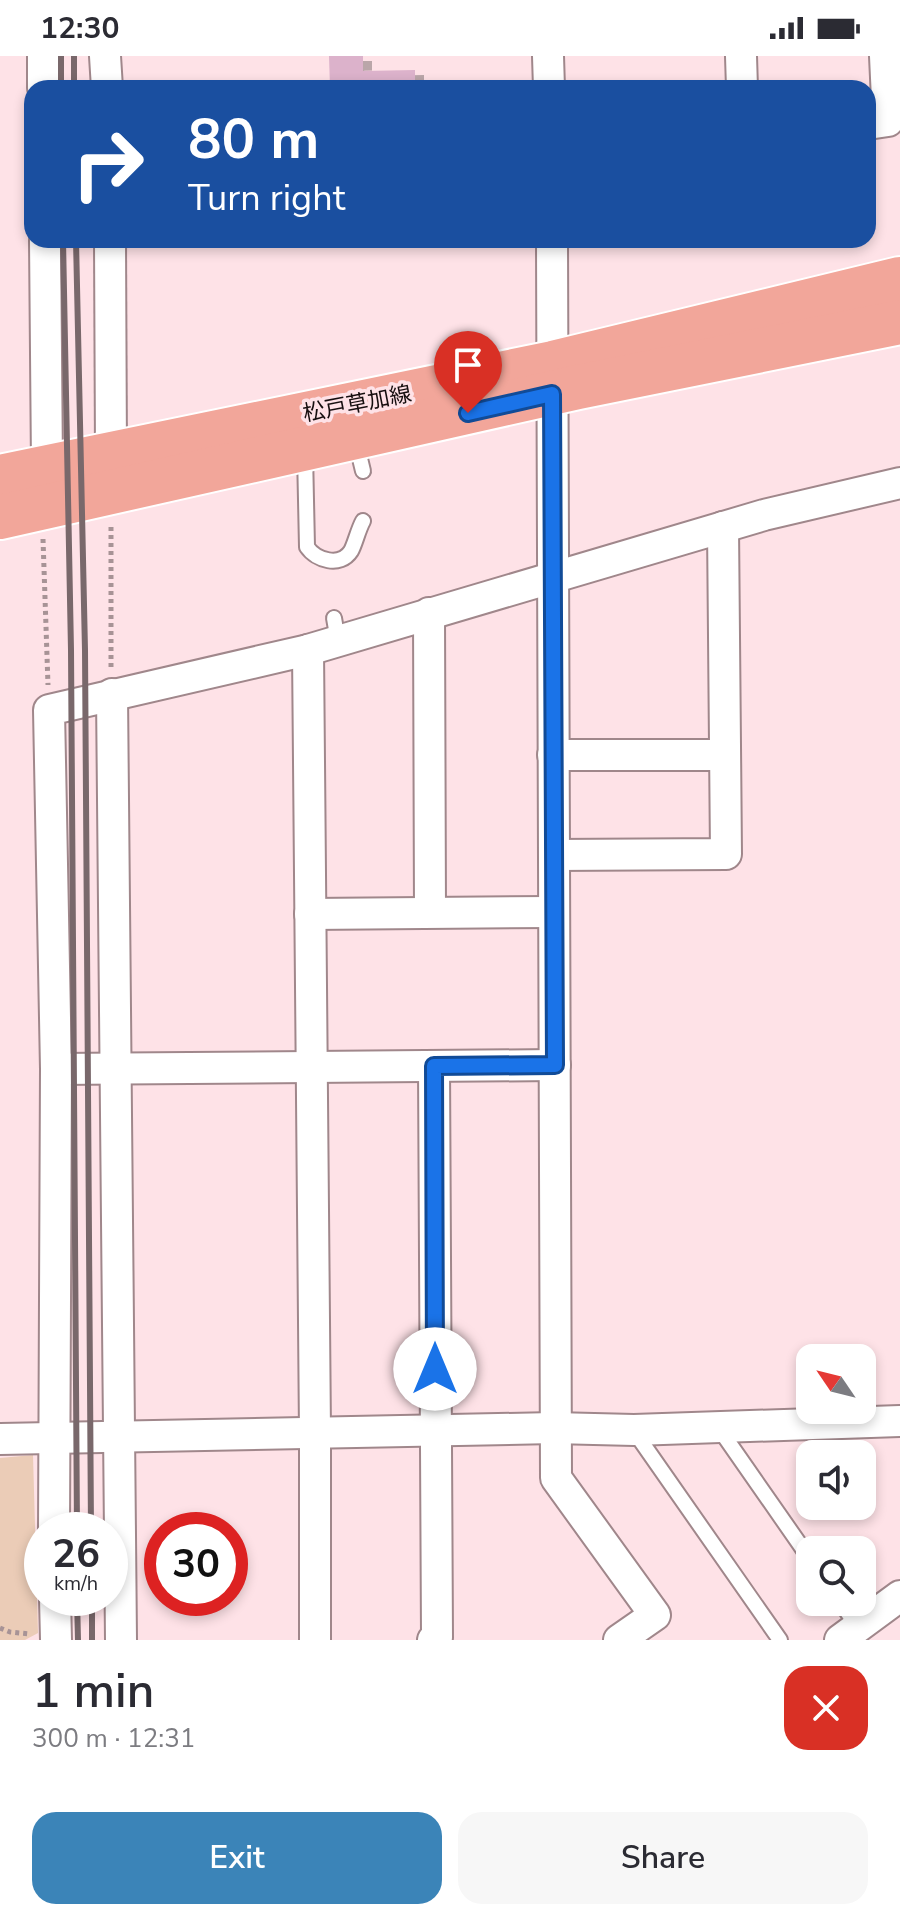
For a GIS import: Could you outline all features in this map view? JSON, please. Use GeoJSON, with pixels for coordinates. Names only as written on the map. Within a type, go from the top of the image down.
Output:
{"type":"FeatureCollection","features":[{"type":"Feature","properties":{"kind":"main road","name":"松戸草加線"},"geometry":{"type":"LineString","coordinates":[[0,517],[305,450],[359,454],[553,378],[900,279]]}},
{"type":"Feature","properties":{"kind":"main road","name":"松戸草加線"},"geometry":{"type":"LineString","coordinates":[[0,477],[111,453],[900,322]]}},
{"type":"Feature","properties":{"kind":"street"},"geometry":{"type":"LineString","coordinates":[[43,56],[43,80]]}},
{"type":"Feature","properties":{"kind":"street"},"geometry":{"type":"LineString","coordinates":[[105,56],[106,80]]}},
{"type":"Feature","properties":{"kind":"street"},"geometry":{"type":"LineString","coordinates":[[548,56],[549,80]]}},
{"type":"Feature","properties":{"kind":"street"},"geometry":{"type":"LineString","coordinates":[[741,56],[742,80]]}},
{"type":"Feature","properties":{"kind":"street"},"geometry":{"type":"LineString","coordinates":[[876,123],[888,121],[885,56]]}},
{"type":"Feature","properties":{"kind":"street"},"geometry":{"type":"LineString","coordinates":[[45,248],[47,466]]}},
{"type":"Feature","properties":{"kind":"street"},"geometry":{"type":"LineString","coordinates":[[110,248],[111,453]]}},
{"type":"Feature","properties":{"kind":"street"},"geometry":{"type":"LineString","coordinates":[[552,248],[556,1478],[655,1615],[619,1640]]}},
{"type":"Feature","properties":{"kind":"street"},"geometry":{"type":"LineString","coordinates":[[54,1512],[56,1069],[49,710],[308,650],[336,630],[429,613],[764,515],[900,483]]}},
{"type":"Feature","properties":{"kind":"street"},"geometry":{"type":"LineString","coordinates":[[554,855],[726,854],[723,527]]}},
{"type":"Feature","properties":{"kind":"street"},"geometry":{"type":"LineString","coordinates":[[429,613],[430,912]]}},
{"type":"Feature","properties":{"kind":"street"},"geometry":{"type":"LineString","coordinates":[[308,650],[315,1640]]}},
{"type":"Feature","properties":{"kind":"street"},"geometry":{"type":"LineString","coordinates":[[112,694],[121,1640]]}},
{"type":"Feature","properties":{"kind":"street"},"geometry":{"type":"LineString","coordinates":[[553,755],[724,755]]}},
{"type":"Feature","properties":{"kind":"street"},"geometry":{"type":"LineString","coordinates":[[310,914],[553,912]]}},
{"type":"Feature","properties":{"kind":"street"},"geometry":{"type":"LineString","coordinates":[[56,1069],[555,1065]]}},
{"type":"Feature","properties":{"kind":"street"},"geometry":{"type":"LineString","coordinates":[[433,1640],[437,1637],[434,1066]]}},
{"type":"Feature","properties":{"kind":"street"},"geometry":{"type":"LineString","coordinates":[[0,1439],[554,1428],[634,1430],[900,1421]]}},
{"type":"Feature","properties":{"kind":"street"},"geometry":{"type":"LineString","coordinates":[[849,1634],[900,1596]]}},
{"type":"Feature","properties":{"kind":"street"},"geometry":{"type":"LineString","coordinates":[[35,1638],[46,1616]]}},
{"type":"Feature","properties":{"kind":"lane"},"geometry":{"type":"LineString","coordinates":[[305,450],[307,547],[312,555],[321,560],[344,558],[352,550],[363,521]]}},
{"type":"Feature","properties":{"kind":"lane"},"geometry":{"type":"LineString","coordinates":[[718,1427],[796,1539]]}},
{"type":"Feature","properties":{"kind":"lane"},"geometry":{"type":"LineString","coordinates":[[634,1430],[780,1640]]}},
{"type":"Feature","properties":{"kind":"path"},"geometry":{"type":"LineString","coordinates":[[110,517],[112,694]]}},
{"type":"Feature","properties":{"kind":"path"},"geometry":{"type":"LineString","coordinates":[[43,534],[49,710]]}},
{"type":"Feature","properties":{"kind":"shaded area"},"geometry":{"type":"Polygon","coordinates":[[[33,1455],[35,1512],[24,1512],[24,1616],[38,1616],[38,1633],[25,1640],[0,1640],[0,1458],[33,1455]]]}},
{"type":"Feature","properties":{"kind":"building"},"geometry":{"type":"Polygon","coordinates":[[[329,56],[363,56],[363,71],[415,70],[415,80],[330,80],[329,56]]]}},
{"type":"Feature","properties":{"kind":"railway"},"geometry":{"type":"LineString","coordinates":[[61,56],[61,80]]}},
{"type":"Feature","properties":{"kind":"railway"},"geometry":{"type":"LineString","coordinates":[[74,56],[74,80]]}},
{"type":"Feature","properties":{"kind":"railway"},"geometry":{"type":"LineString","coordinates":[[63,248],[71,650],[77,1512]]}},
{"type":"Feature","properties":{"kind":"railway"},"geometry":{"type":"LineString","coordinates":[[76,248],[85,650],[91,1512]]}},
{"type":"Feature","properties":{"kind":"railway"},"geometry":{"type":"LineString","coordinates":[[77,1616],[78,1640]]}},
{"type":"Feature","properties":{"kind":"railway"},"geometry":{"type":"LineString","coordinates":[[92,1616],[92,1640]]}},
{"type":"Feature","properties":{"kind":"route"},"geometry":{"type":"LineString","coordinates":[[435,1369],[434,1066],[555,1065],[552,394],[468,413]]}}]}
